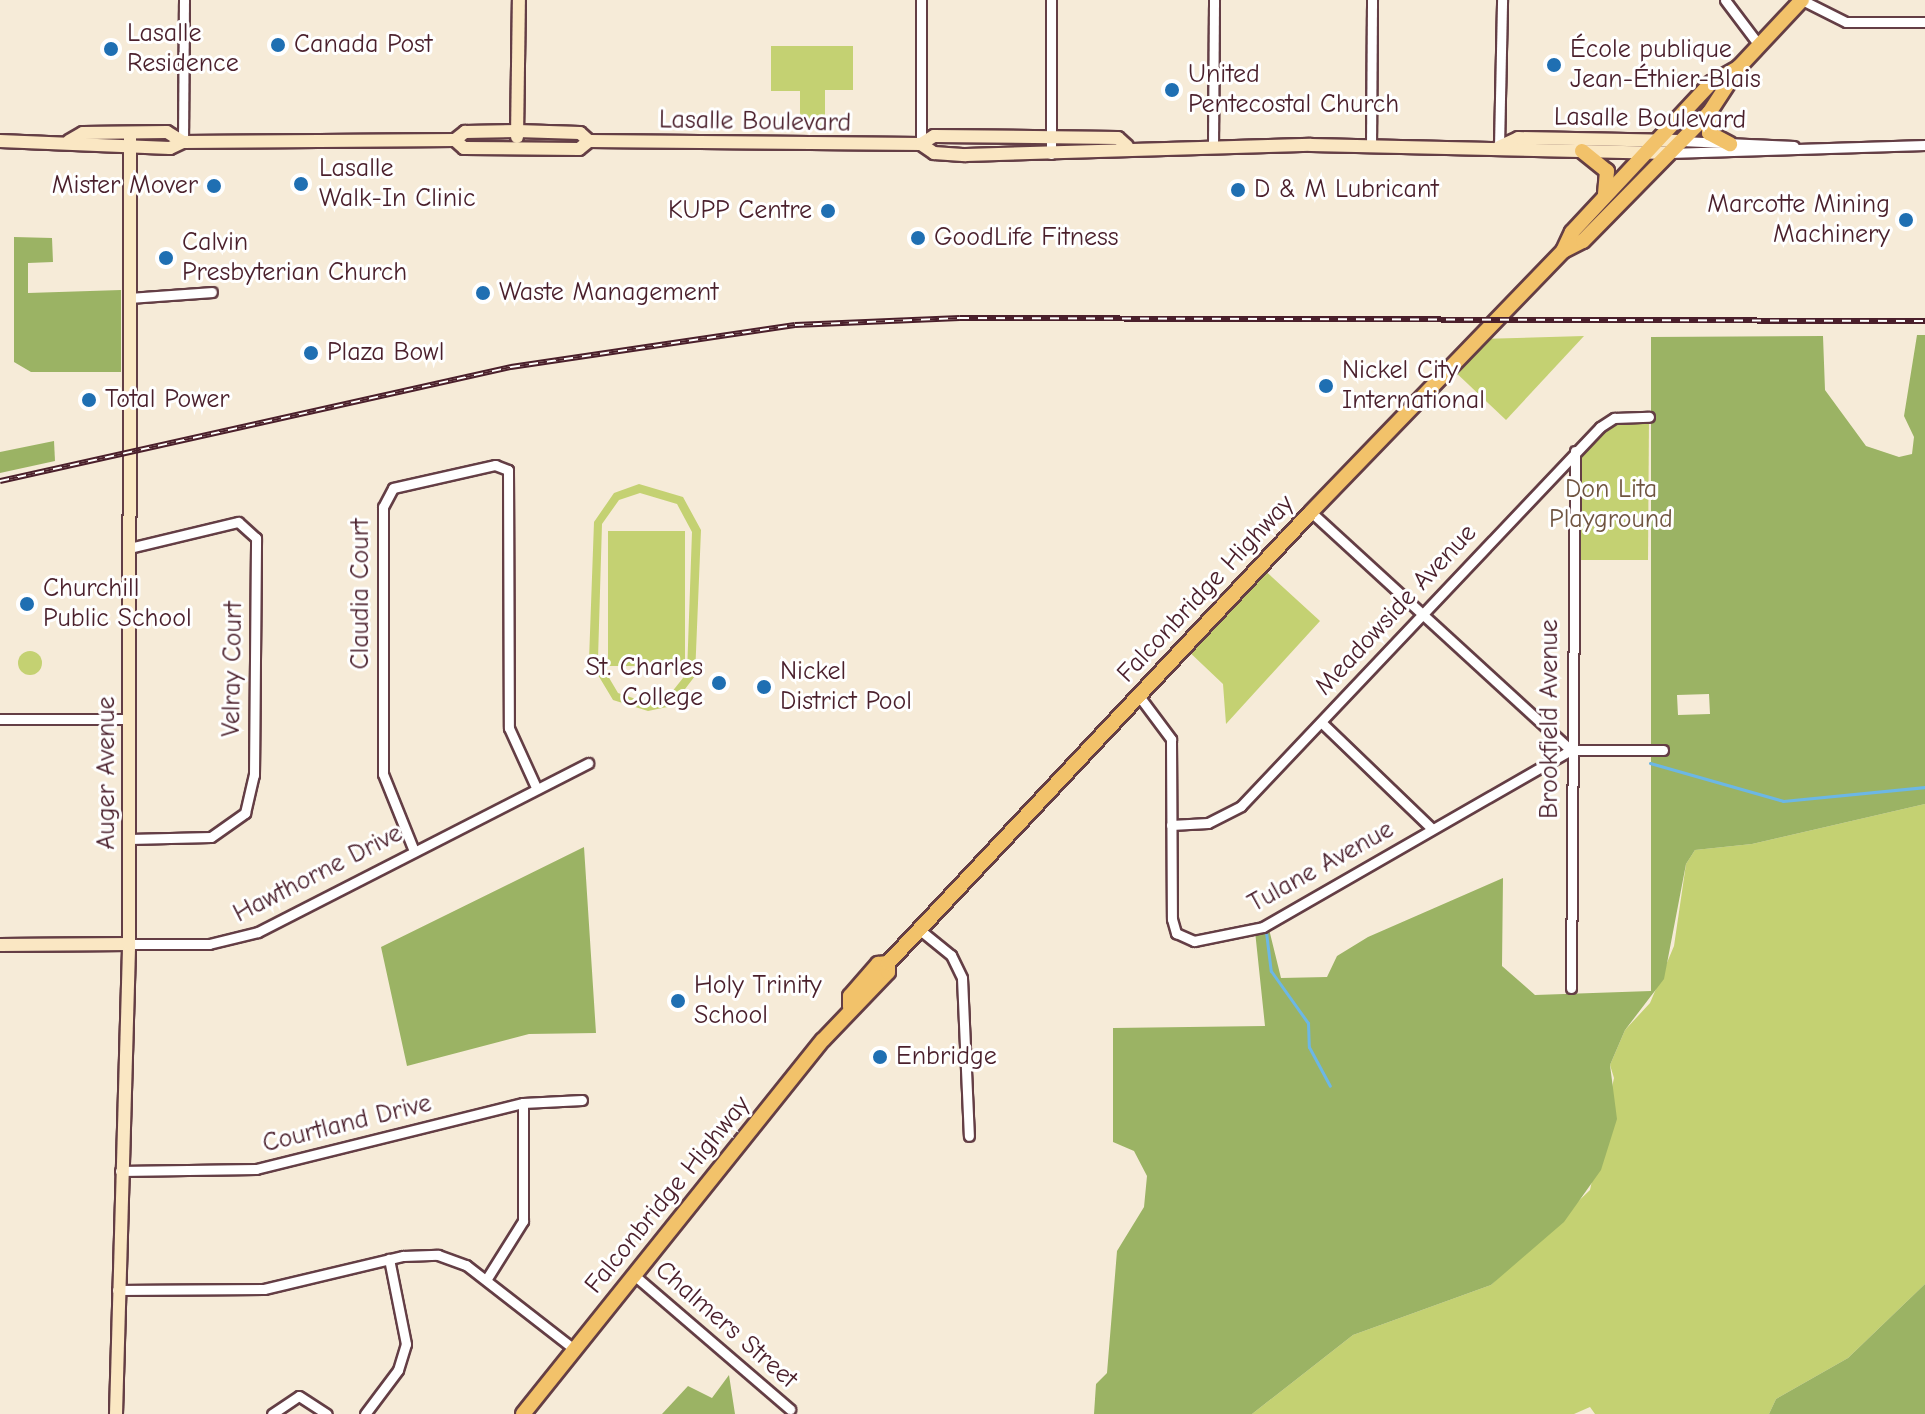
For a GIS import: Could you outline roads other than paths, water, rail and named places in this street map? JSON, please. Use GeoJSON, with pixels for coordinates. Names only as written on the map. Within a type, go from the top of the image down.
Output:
{"type":"FeatureCollection","features":[{"type":"Feature","properties":{"kind":"main road"},"geometry":{"type":"LineString","coordinates":[[518,149],[519,0]]}},
{"type":"Feature","properties":{"kind":"main road","name":"Falconbridge Highway"},"geometry":{"type":"LineString","coordinates":[[1563,251],[1583,241],[1709,113],[1739,67],[1802,0]]}},
{"type":"Feature","properties":{"kind":"main road","name":"Falconbridge Highway"},"geometry":{"type":"LineString","coordinates":[[523,1414],[850,1007],[850,996],[872,970],[888,963],[920,930],[1311,512],[1563,251],[1605,196],[1711,83],[1739,67]]}},
{"type":"Feature","properties":{"kind":"main road"},"geometry":{"type":"LineString","coordinates":[[1709,113],[1712,137],[1730,144]]}},
{"type":"Feature","properties":{"kind":"main road","name":"Lasalle Boulevard"},"geometry":{"type":"LineString","coordinates":[[0,141],[69,141],[130,149],[183,142],[455,140],[465,132],[517,131],[580,133],[589,141]]}},
{"type":"Feature","properties":{"kind":"main road","name":"Lasalle Boulevard"},"geometry":{"type":"LineString","coordinates":[[69,141],[83,133],[167,132],[183,142]]}},
{"type":"Feature","properties":{"kind":"main road","name":"Auger Avenue"},"geometry":{"type":"LineString","coordinates":[[116,1414],[120,1171],[129,944],[130,133]]}},
{"type":"Feature","properties":{"kind":"main road","name":"Lasalle Boulevard"},"geometry":{"type":"LineString","coordinates":[[455,140],[464,148],[518,149],[579,149],[589,141],[921,144],[934,136],[1118,138],[1127,146]]}},
{"type":"Feature","properties":{"kind":"main road","name":"Lasalle Boulevard"},"geometry":{"type":"LineString","coordinates":[[1499,147],[1518,138],[1680,141]]}},
{"type":"Feature","properties":{"kind":"main road","name":"Lasalle Boulevard"},"geometry":{"type":"LineString","coordinates":[[921,144],[934,153],[1051,154],[1127,146],[1499,147],[1668,153]]}},
{"type":"Feature","properties":{"kind":"main road"},"geometry":{"type":"LineString","coordinates":[[1582,151],[1604,165],[1605,196]]}},
{"type":"Feature","properties":{"kind":"main road","name":"Hawthorne Drive"},"geometry":{"type":"LineString","coordinates":[[0,945],[129,944]]}},
{"type":"Feature","properties":{"kind":"street"},"geometry":{"type":"LineString","coordinates":[[183,142],[184,0]]}},
{"type":"Feature","properties":{"kind":"street"},"geometry":{"type":"LineString","coordinates":[[921,0],[921,144]]}},
{"type":"Feature","properties":{"kind":"street"},"geometry":{"type":"LineString","coordinates":[[1051,0],[1051,154]]}},
{"type":"Feature","properties":{"kind":"street"},"geometry":{"type":"LineString","coordinates":[[1213,146],[1214,0]]}},
{"type":"Feature","properties":{"kind":"street"},"geometry":{"type":"LineString","coordinates":[[1371,147],[1372,0]]}},
{"type":"Feature","properties":{"kind":"street"},"geometry":{"type":"LineString","coordinates":[[1499,147],[1502,0]]}},
{"type":"Feature","properties":{"kind":"street"},"geometry":{"type":"LineString","coordinates":[[1725,0],[1759,45]]}},
{"type":"Feature","properties":{"kind":"street"},"geometry":{"type":"LineString","coordinates":[[1802,0],[1846,22],[1925,22]]}},
{"type":"Feature","properties":{"kind":"street","name":"Lasalle Boulevard"},"geometry":{"type":"LineString","coordinates":[[1680,141],[1801,147]]}},
{"type":"Feature","properties":{"kind":"street","name":"Lasalle Boulevard"},"geometry":{"type":"LineString","coordinates":[[1668,153],[1925,145]]}},
{"type":"Feature","properties":{"kind":"street"},"geometry":{"type":"LineString","coordinates":[[130,298],[212,292]]}},
{"type":"Feature","properties":{"kind":"street","name":"Meadowside Avenue"},"geometry":{"type":"LineString","coordinates":[[1171,825],[1233,812],[1606,421],[1649,417]]}},
{"type":"Feature","properties":{"kind":"street","name":"Brookfield Avenue"},"geometry":{"type":"LineString","coordinates":[[1571,988],[1575,451]]}},
{"type":"Feature","properties":{"kind":"street","name":"Claudia Court"},"geometry":{"type":"LineString","coordinates":[[414,851],[383,774],[383,507],[393,488],[495,465],[508,470],[509,728],[535,785]]}},
{"type":"Feature","properties":{"kind":"street"},"geometry":{"type":"LineString","coordinates":[[1311,512],[1571,750],[1663,750]]}},
{"type":"Feature","properties":{"kind":"street","name":"Velray Court"},"geometry":{"type":"LineString","coordinates":[[129,839],[211,837],[245,813],[254,775],[256,538],[238,522],[130,548]]}},
{"type":"Feature","properties":{"kind":"street","name":"Tulane Avenue"},"geometry":{"type":"LineString","coordinates":[[1139,696],[1171,739],[1173,928],[1194,941],[1263,927],[1571,750]]}},
{"type":"Feature","properties":{"kind":"street"},"geometry":{"type":"LineString","coordinates":[[0,719],[129,719]]}},
{"type":"Feature","properties":{"kind":"street"},"geometry":{"type":"LineString","coordinates":[[1321,722],[1432,829]]}},
{"type":"Feature","properties":{"kind":"street","name":"Hawthorne Drive"},"geometry":{"type":"LineString","coordinates":[[129,944],[240,939],[414,851],[535,785],[588,763]]}},
{"type":"Feature","properties":{"kind":"street"},"geometry":{"type":"LineString","coordinates":[[920,930],[951,955],[962,978],[969,1136]]}},
{"type":"Feature","properties":{"kind":"street","name":"Courtland Drive"},"geometry":{"type":"LineString","coordinates":[[120,1171],[256,1169],[523,1103],[582,1100]]}},
{"type":"Feature","properties":{"kind":"street"},"geometry":{"type":"LineString","coordinates":[[486,1280],[523,1221],[523,1103]]}},
{"type":"Feature","properties":{"kind":"street"},"geometry":{"type":"LineString","coordinates":[[117,1290],[264,1289],[389,1259],[438,1255],[486,1280],[575,1350]]}},
{"type":"Feature","properties":{"kind":"street"},"geometry":{"type":"LineString","coordinates":[[365,1414],[398,1370],[406,1344],[389,1259]]}},
{"type":"Feature","properties":{"kind":"street","name":"Chalmers Street"},"geometry":{"type":"LineString","coordinates":[[634,1275],[790,1409]]}},
{"type":"Feature","properties":{"kind":"street"},"geometry":{"type":"LineString","coordinates":[[272,1414],[299,1396],[327,1414]]}},
{"type":"Feature","properties":{"kind":"waterway"},"geometry":{"type":"LineString","coordinates":[[1650,763],[1783,801],[1925,787]]}},
{"type":"Feature","properties":{"kind":"waterway"},"geometry":{"type":"LineString","coordinates":[[1266,932],[1271,971],[1308,1023],[1309,1047],[1330,1086]]}},
{"type":"Feature","properties":{"kind":"railway"},"geometry":{"type":"LineString","coordinates":[[0,481],[511,367],[795,325],[960,318],[1925,321]]}},
{"type":"Feature","properties":{"kind":"place","name":"Canada Post"},"geometry":{"type":"Point","coordinates":[278,45]}},
{"type":"Feature","properties":{"kind":"place","name":"Lasalle Residence"},"geometry":{"type":"Point","coordinates":[111,49]}},
{"type":"Feature","properties":{"kind":"place","name":"École publique Jean-Éthier-Blais"},"geometry":{"type":"Point","coordinates":[1554,65]}},
{"type":"Feature","properties":{"kind":"place","name":"United Pentecostal Church"},"geometry":{"type":"Point","coordinates":[1172,90]}},
{"type":"Feature","properties":{"kind":"place","name":"Lasalle Walk-In Clinic"},"geometry":{"type":"Point","coordinates":[301,184]}},
{"type":"Feature","properties":{"kind":"place","name":"Mister Mover"},"geometry":{"type":"Point","coordinates":[214,186]}},
{"type":"Feature","properties":{"kind":"place","name":"D & M Lubricant"},"geometry":{"type":"Point","coordinates":[1238,190]}},
{"type":"Feature","properties":{"kind":"place","name":"KUPP Centre"},"geometry":{"type":"Point","coordinates":[828,211]}},
{"type":"Feature","properties":{"kind":"place","name":"Marcotte Mining Machinery"},"geometry":{"type":"Point","coordinates":[1906,220]}},
{"type":"Feature","properties":{"kind":"place","name":"GoodLife Fitness"},"geometry":{"type":"Point","coordinates":[918,238]}},
{"type":"Feature","properties":{"kind":"place","name":"Calvin Presbyterian Church"},"geometry":{"type":"Point","coordinates":[166,258]}},
{"type":"Feature","properties":{"kind":"place","name":"Waste Management"},"geometry":{"type":"Point","coordinates":[483,293]}},
{"type":"Feature","properties":{"kind":"place","name":"Plaza Bowl"},"geometry":{"type":"Point","coordinates":[311,353]}},
{"type":"Feature","properties":{"kind":"place","name":"Nickel City International"},"geometry":{"type":"Point","coordinates":[1326,386]}},
{"type":"Feature","properties":{"kind":"place","name":"Total Power"},"geometry":{"type":"Point","coordinates":[89,400]}},
{"type":"Feature","properties":{"kind":"place","name":"Churchill Public School"},"geometry":{"type":"Point","coordinates":[27,604]}},
{"type":"Feature","properties":{"kind":"place","name":"St. Charles College"},"geometry":{"type":"Point","coordinates":[719,683]}},
{"type":"Feature","properties":{"kind":"place","name":"Nickel District Pool"},"geometry":{"type":"Point","coordinates":[764,687]}},
{"type":"Feature","properties":{"kind":"place","name":"Holy Trinity School"},"geometry":{"type":"Point","coordinates":[678,1001]}},
{"type":"Feature","properties":{"kind":"place","name":"Enbridge"},"geometry":{"type":"Point","coordinates":[880,1057]}},
{"type":"Feature","properties":{"kind":"park label","name":"Don Lita Playground"},"geometry":{"type":"Point","coordinates":[1611,505]}}]}
